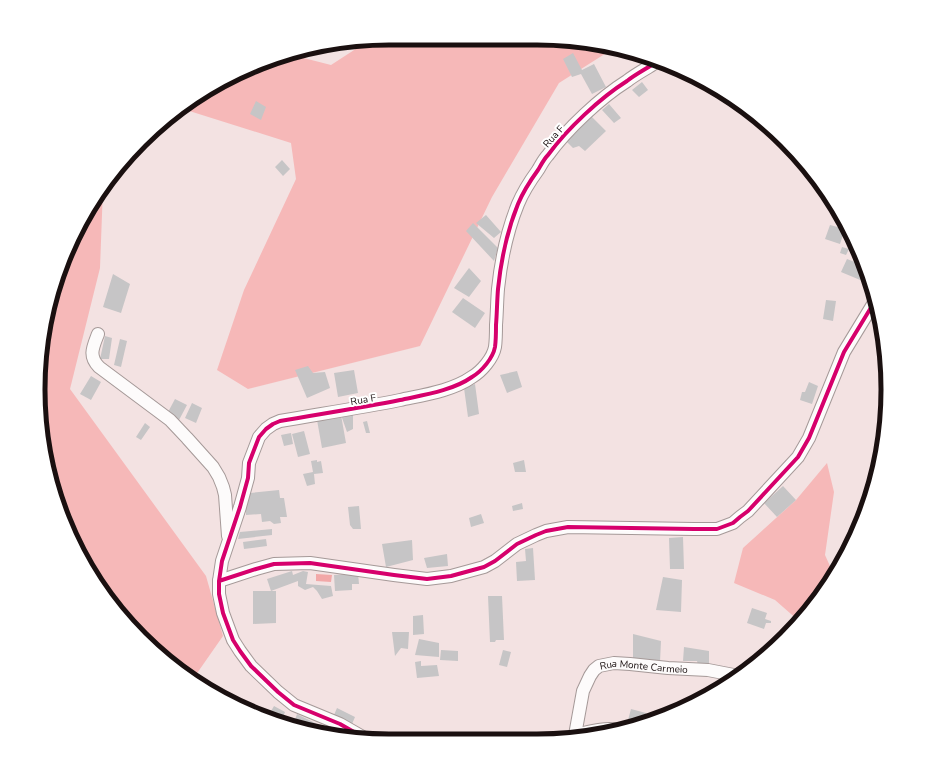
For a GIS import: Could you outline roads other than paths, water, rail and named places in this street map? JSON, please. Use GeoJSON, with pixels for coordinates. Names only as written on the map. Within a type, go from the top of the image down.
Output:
{"type":"FeatureCollection","features":[{"type":"Feature","properties":{"kind":"street","name":"Rua F"},"geometry":{"type":"LineString","coordinates":[[354,732],[340,724],[294,705],[278,692],[251,666],[236,646],[228,627],[219,594],[222,561],[248,478],[249,463],[259,437],[266,429],[280,421],[382,404],[444,390],[460,384],[472,377],[481,369],[490,359],[495,347],[498,289],[506,242],[510,224],[527,186],[547,156],[565,134],[580,119],[621,85],[653,65]]}},
{"type":"Feature","properties":{"kind":"street"},"geometry":{"type":"LineString","coordinates":[[219,581],[274,564],[310,563],[427,579],[451,576],[484,567],[495,561],[517,544],[546,531],[568,527],[717,529],[733,523],[748,511],[798,457],[809,438],[844,352],[871,308]]}},
{"type":"Feature","properties":{"kind":"street"},"geometry":{"type":"LineString","coordinates":[[98,334],[92,350],[94,362],[170,420],[213,467],[219,477],[225,495],[228,544]]}},
{"type":"Feature","properties":{"kind":"street","name":"Rua Monte Carmeio"},"geometry":{"type":"LineString","coordinates":[[576,731],[583,691],[590,676],[599,666],[614,663],[630,664],[708,670],[730,674]]}}]}
